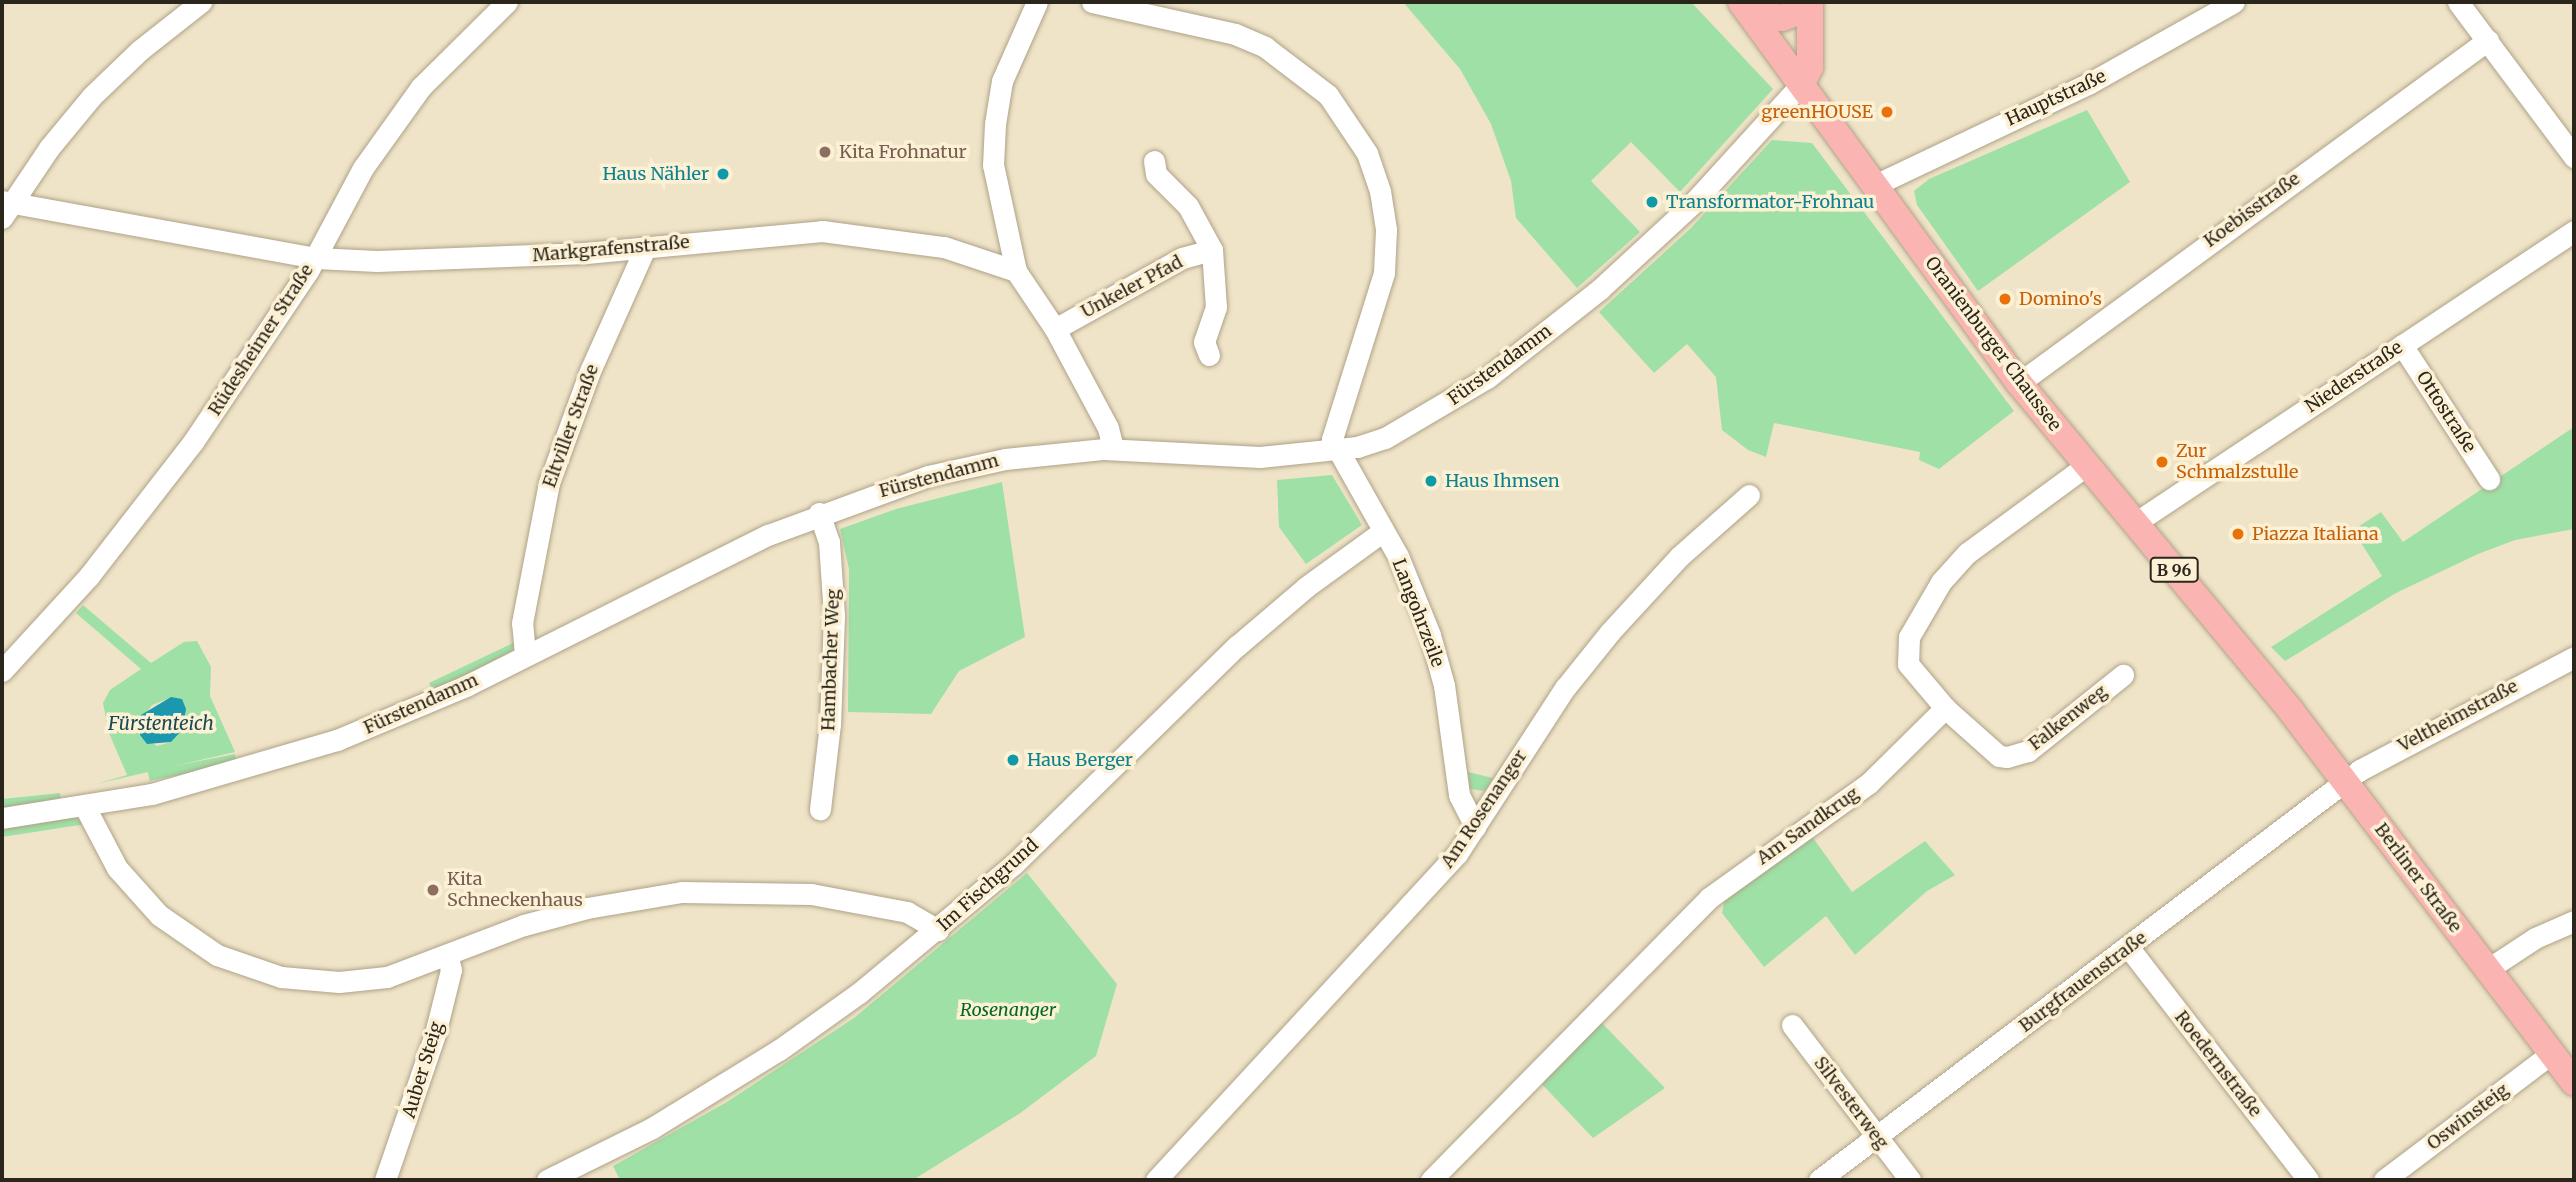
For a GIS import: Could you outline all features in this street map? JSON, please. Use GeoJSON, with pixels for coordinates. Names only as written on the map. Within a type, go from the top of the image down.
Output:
{"type":"FeatureCollection","features":[{"type":"Feature","properties":{"kind":"main road"},"geometry":{"type":"LineString","coordinates":[[1744,6],[1782,18],[1793,14],[1801,2]]}},
{"type":"Feature","properties":{"kind":"main road"},"geometry":{"type":"LineString","coordinates":[[1802,83],[1810,67],[1810,2]]}},
{"type":"Feature","properties":{"kind":"main road","name":"Oranienburger Chaussee"},"geometry":{"type":"LineString","coordinates":[[1744,6],[2019,383],[2261,674]]}},
{"type":"Feature","properties":{"kind":"main road","name":"Berliner Straße"},"geometry":{"type":"LineString","coordinates":[[2261,674],[2346,781],[2574,1083]]}},
{"type":"Feature","properties":{"kind":"street"},"geometry":{"type":"LineString","coordinates":[[5,207],[93,96],[139,50],[201,2]]}},
{"type":"Feature","properties":{"kind":"street","name":"Rüdesheimer Straße"},"geometry":{"type":"LineString","coordinates":[[2,671],[89,576],[161,485],[253,358],[316,258],[349,190],[399,116],[447,58],[507,2]]}},
{"type":"Feature","properties":{"kind":"street"},"geometry":{"type":"LineString","coordinates":[[1037,2],[1002,81],[995,124],[993,165],[1016,271],[1055,329],[1108,429],[1112,448]]}},
{"type":"Feature","properties":{"kind":"street","name":"Hauptstraße"},"geometry":{"type":"LineString","coordinates":[[1875,185],[2105,75],[2210,9],[2234,2]]}},
{"type":"Feature","properties":{"kind":"street"},"geometry":{"type":"LineString","coordinates":[[2458,2],[2574,157]]}},
{"type":"Feature","properties":{"kind":"street"},"geometry":{"type":"LineString","coordinates":[[1103,3],[1235,34],[1265,47],[1328,95],[1367,153],[1380,191],[1386,230],[1384,273],[1370,328],[1332,431],[1337,450]]}},
{"type":"Feature","properties":{"kind":"street","name":"Koebisstraße"},"geometry":{"type":"LineString","coordinates":[[2019,383],[2488,40]]}},
{"type":"Feature","properties":{"kind":"street","name":"Fürstendamm"},"geometry":{"type":"LineString","coordinates":[[2,818],[85,807],[244,771],[337,740],[416,709],[819,513],[892,486],[976,464],[1112,448],[1260,457],[1337,450],[1357,447],[1413,425],[1545,334],[1692,205],[1802,83]]}},
{"type":"Feature","properties":{"kind":"street"},"geometry":{"type":"LineString","coordinates":[[1154,161],[1156,174],[1188,206],[1212,250],[1216,307],[1204,342],[1209,355]]}},
{"type":"Feature","properties":{"kind":"street","name":"Markgrafenstraße"},"geometry":{"type":"LineString","coordinates":[[5,207],[316,258],[444,260],[645,248],[758,234],[861,233],[944,247],[1016,271]]}},
{"type":"Feature","properties":{"kind":"street","name":"Niederstraße"},"geometry":{"type":"LineString","coordinates":[[2135,523],[2574,231]]}},
{"type":"Feature","properties":{"kind":"street","name":"Eltviller Straße"},"geometry":{"type":"LineString","coordinates":[[525,655],[522,624],[549,483],[590,371],[645,248]]}},
{"type":"Feature","properties":{"kind":"street","name":"Unkeler Pfad"},"geometry":{"type":"LineString","coordinates":[[1055,329],[1182,258],[1212,250]]}},
{"type":"Feature","properties":{"kind":"street","name":"Ottostraße"},"geometry":{"type":"LineString","coordinates":[[2402,345],[2489,479]]}},
{"type":"Feature","properties":{"kind":"street","name":"Langohrzeile"},"geometry":{"type":"LineString","coordinates":[[1337,450],[1383,531],[1430,635],[1444,685],[1459,795],[1475,827]]}},
{"type":"Feature","properties":{"kind":"street"},"geometry":{"type":"LineString","coordinates":[[1945,708],[1912,671],[1906,653],[1909,637],[1941,582],[1967,553],[2087,465]]}},
{"type":"Feature","properties":{"kind":"street","name":"Am Rosenanger"},"geometry":{"type":"LineString","coordinates":[[1156,1180],[1387,934],[1475,827],[1566,688],[1609,632],[1680,556],[1749,495]]}},
{"type":"Feature","properties":{"kind":"street","name":"Hambacher Weg"},"geometry":{"type":"LineString","coordinates":[[819,513],[829,542],[834,616],[830,724],[820,809]]}},
{"type":"Feature","properties":{"kind":"street","name":"Im Fischgrund"},"geometry":{"type":"LineString","coordinates":[[547,1180],[652,1128],[779,1049],[938,930],[1014,864],[1237,646],[1306,587],[1383,531]]}},
{"type":"Feature","properties":{"kind":"street","name":"Veltheimstraße"},"geometry":{"type":"LineString","coordinates":[[2346,781],[2482,703],[2574,657]]}},
{"type":"Feature","properties":{"kind":"street","name":"Falkenweg"},"geometry":{"type":"LineString","coordinates":[[1945,708],[1998,756],[2016,757],[2123,675]]}},
{"type":"Feature","properties":{"kind":"street","name":"Am Sandkrug"},"geometry":{"type":"LineString","coordinates":[[1431,1180],[1709,898],[1870,783],[1945,708]]}},
{"type":"Feature","properties":{"kind":"street","name":"Burgfrauenstraße"},"geometry":{"type":"LineString","coordinates":[[1819,1180],[2129,948],[2346,781]]}},
{"type":"Feature","properties":{"kind":"street"},"geometry":{"type":"LineString","coordinates":[[85,807],[99,841],[137,894],[186,937],[217,955],[281,977],[339,982],[387,977],[448,957],[524,925],[587,908],[682,892],[811,894],[907,912],[938,930]]}},
{"type":"Feature","properties":{"kind":"street"},"geometry":{"type":"LineString","coordinates":[[2488,969],[2535,938],[2574,921]]}},
{"type":"Feature","properties":{"kind":"street","name":"Roedernstraße"},"geometry":{"type":"LineString","coordinates":[[2129,948],[2308,1180]]}},
{"type":"Feature","properties":{"kind":"street","name":"Auber Steig"},"geometry":{"type":"LineString","coordinates":[[385,1180],[435,1034],[451,970],[448,957]]}},
{"type":"Feature","properties":{"kind":"street","name":"Silvesterweg"},"geometry":{"type":"LineString","coordinates":[[1793,1025],[1910,1180]]}},
{"type":"Feature","properties":{"kind":"street","name":"Oswinsteig"},"geometry":{"type":"LineString","coordinates":[[2384,1180],[2552,1053]]}},
{"type":"Feature","properties":{"kind":"green space"},"geometry":{"type":"Polygon","coordinates":[[[1403,2],[1691,2],[1773,89],[1680,192],[1631,142],[1591,181],[1640,232],[1577,288],[1516,218],[1511,181],[1491,124],[1460,69],[1403,2]]]}},
{"type":"Feature","properties":{"kind":"green space"},"geometry":{"type":"Polygon","coordinates":[[[2087,110],[2130,182],[1978,291],[1917,205],[1914,191],[1929,179],[2087,110]]]}},
{"type":"Feature","properties":{"kind":"green space"},"geometry":{"type":"Polygon","coordinates":[[[1772,140],[1812,143],[2014,411],[1939,469],[1919,460],[1920,452],[1774,423],[1766,457],[1748,450],[1722,430],[1716,377],[1687,344],[1654,373],[1599,312],[1691,228],[1772,140]]]}},
{"type":"Feature","properties":{"kind":"green space"},"geometry":{"type":"Polygon","coordinates":[[[2574,427],[2574,529],[2515,540],[2478,554],[2396,593],[2285,661],[2271,647],[2382,576],[2353,530],[2381,512],[2403,542],[2574,427]]]}},
{"type":"Feature","properties":{"kind":"green space"},"geometry":{"type":"Polygon","coordinates":[[[1332,475],[1362,525],[1306,564],[1279,527],[1277,480],[1332,475]]]}},
{"type":"Feature","properties":{"kind":"green space"},"geometry":{"type":"Polygon","coordinates":[[[1002,482],[1025,637],[959,671],[931,714],[848,712],[849,569],[840,529],[896,509],[1002,482]]]}},
{"type":"Feature","properties":{"kind":"green space"},"geometry":{"type":"Polygon","coordinates":[[[83,605],[151,663],[184,642],[197,641],[211,667],[210,696],[235,752],[96,784],[127,775],[109,733],[103,703],[110,690],[141,669],[76,613],[83,605]],[[170,698],[152,705],[138,724],[140,735],[157,746],[171,742],[170,698]]]}},
{"type":"Feature","properties":{"kind":"green space"},"geometry":{"type":"Polygon","coordinates":[[[515,642],[512,651],[433,692],[429,683],[515,642]]]}},
{"type":"Feature","properties":{"kind":"green space"},"geometry":{"type":"Polygon","coordinates":[[[235,754],[237,764],[150,781],[148,771],[235,754]]]}},
{"type":"Feature","properties":{"kind":"green space"},"geometry":{"type":"Polygon","coordinates":[[[1468,772],[1493,778],[1485,791],[1470,789],[1468,772]]]}},
{"type":"Feature","properties":{"kind":"green space"},"geometry":{"type":"Polygon","coordinates":[[[60,793],[61,802],[3,808],[2,799],[60,793]]]}},
{"type":"Feature","properties":{"kind":"green space"},"geometry":{"type":"Polygon","coordinates":[[[74,817],[86,824],[2,837],[2,826],[74,817]]]}},
{"type":"Feature","properties":{"kind":"green space"},"geometry":{"type":"Polygon","coordinates":[[[1811,835],[1852,892],[1925,841],[1955,875],[1927,891],[1855,955],[1826,916],[1764,967],[1722,913],[1725,897],[1811,835]]]}},
{"type":"Feature","properties":{"kind":"green space","name":"Rosenanger"},"geometry":{"type":"Polygon","coordinates":[[[1027,873],[1117,984],[1096,1056],[1019,1114],[913,1180],[620,1180],[613,1166],[727,1102],[854,1018],[1027,873]]]}},
{"type":"Feature","properties":{"kind":"green space"},"geometry":{"type":"Polygon","coordinates":[[[1597,1018],[1665,1088],[1593,1138],[1538,1080],[1597,1018]]]}},
{"type":"Feature","properties":{"kind":"water","name":"Fürstenteich"},"geometry":{"type":"Polygon","coordinates":[[[171,697],[182,699],[186,709],[182,730],[171,742],[147,744],[140,735],[141,715],[171,697]]]}},
{"type":"Feature","properties":{"kind":"place","name":"greenHOUSE"},"geometry":{"type":"Point","coordinates":[1887,112]}},
{"type":"Feature","properties":{"kind":"place","name":"Kita Frohnatur"},"geometry":{"type":"Point","coordinates":[825,152]}},
{"type":"Feature","properties":{"kind":"place","name":"Haus Nähler"},"geometry":{"type":"Point","coordinates":[723,174]}},
{"type":"Feature","properties":{"kind":"place","name":"Transformator-Frohnau"},"geometry":{"type":"Point","coordinates":[1652,202]}},
{"type":"Feature","properties":{"kind":"place","name":"Domino's"},"geometry":{"type":"Point","coordinates":[2005,299]}},
{"type":"Feature","properties":{"kind":"place","name":"Zur Schmalzstulle"},"geometry":{"type":"Point","coordinates":[2162,462]}},
{"type":"Feature","properties":{"kind":"place","name":"Haus Ihmsen"},"geometry":{"type":"Point","coordinates":[1431,481]}},
{"type":"Feature","properties":{"kind":"place","name":"Piazza Italiana"},"geometry":{"type":"Point","coordinates":[2238,534]}},
{"type":"Feature","properties":{"kind":"place","name":"Haus Berger"},"geometry":{"type":"Point","coordinates":[1013,760]}},
{"type":"Feature","properties":{"kind":"place","name":"Kita Schneckenhaus"},"geometry":{"type":"Point","coordinates":[433,890]}}]}
